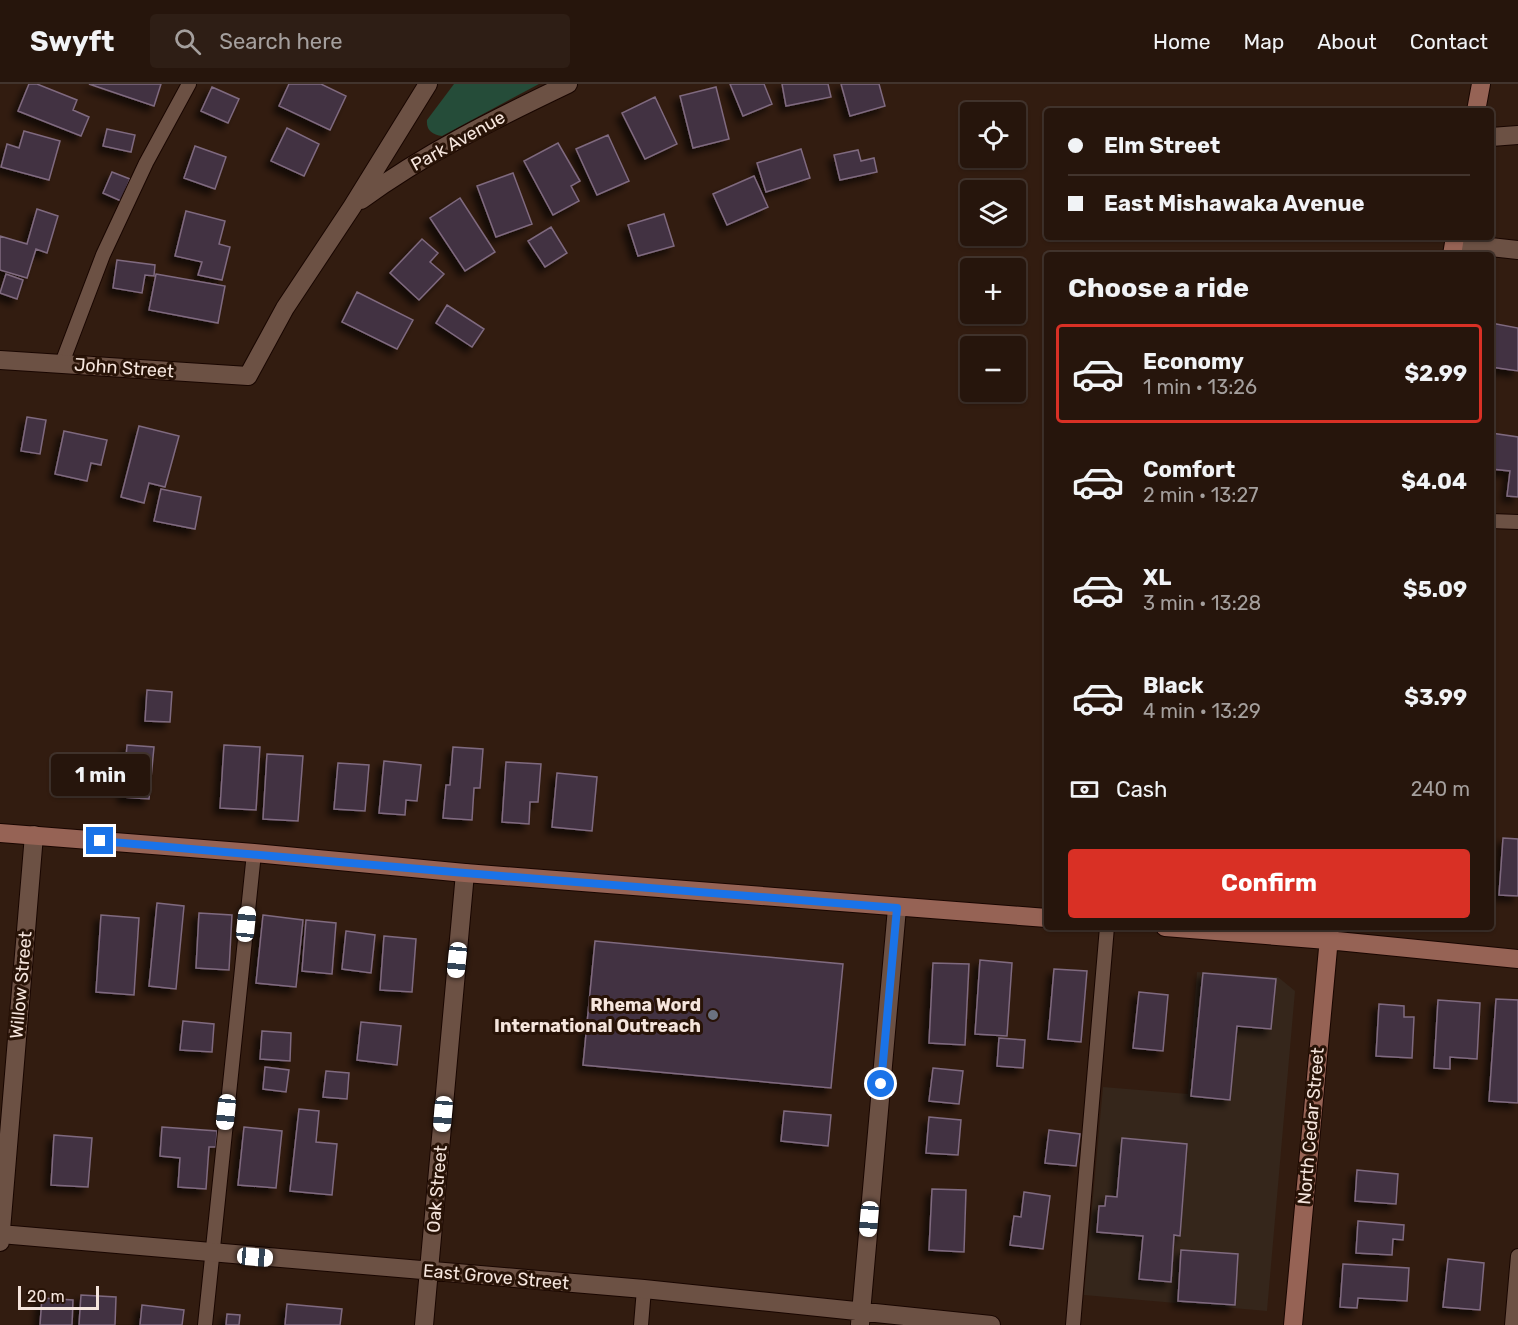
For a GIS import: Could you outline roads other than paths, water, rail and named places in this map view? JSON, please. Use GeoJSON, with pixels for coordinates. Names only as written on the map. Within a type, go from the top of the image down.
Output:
{"type":"FeatureCollection","features":[{"type":"Feature","properties":{"kind":"street","name":"Park Avenue"},"geometry":{"type":"LineString","coordinates":[[248,376],[285,308],[352,207],[428,84]]}},
{"type":"Feature","properties":{"kind":"street","name":"Park Avenue"},"geometry":{"type":"LineString","coordinates":[[352,207],[430,155],[517,108],[568,84]]}},
{"type":"Feature","properties":{"kind":"street"},"geometry":{"type":"LineString","coordinates":[[1476,108],[1480,84]]}},
{"type":"Feature","properties":{"kind":"street"},"geometry":{"type":"LineString","coordinates":[[1494,137],[1518,135]]}},
{"type":"Feature","properties":{"kind":"street"},"geometry":{"type":"LineString","coordinates":[[1453,245],[1518,250]]}},
{"type":"Feature","properties":{"kind":"street","name":"John Street"},"geometry":{"type":"LineString","coordinates":[[0,360],[248,376]]}},
{"type":"Feature","properties":{"kind":"street"},"geometry":{"type":"LineString","coordinates":[[0,832],[465,873],[1044,918]]}},
{"type":"Feature","properties":{"kind":"street","name":"Willow Street"},"geometry":{"type":"LineString","coordinates":[[0,1242],[34,835]]}},
{"type":"Feature","properties":{"kind":"street","name":"Oak Street"},"geometry":{"type":"LineString","coordinates":[[424,1325],[465,873]]}},
{"type":"Feature","properties":{"kind":"street"},"geometry":{"type":"LineString","coordinates":[[860,1319],[897,908]]}},
{"type":"Feature","properties":{"kind":"street"},"geometry":{"type":"LineString","coordinates":[[1235,930],[1328,934],[1518,959]]}},
{"type":"Feature","properties":{"kind":"street","name":"North Cedar Street"},"geometry":{"type":"LineString","coordinates":[[1293,1325],[1328,934]]}},
{"type":"Feature","properties":{"kind":"street","name":"East Grove Street"},"geometry":{"type":"LineString","coordinates":[[0,1234],[644,1289],[860,1319],[991,1325]]}},
{"type":"Feature","properties":{"kind":"lane"},"geometry":{"type":"LineString","coordinates":[[62,363],[103,255],[146,163],[189,84]]}},
{"type":"Feature","properties":{"kind":"lane"},"geometry":{"type":"LineString","coordinates":[[1494,520],[1518,522]]}},
{"type":"Feature","properties":{"kind":"lane"},"geometry":{"type":"LineString","coordinates":[[205,1325],[254,853]]}},
{"type":"Feature","properties":{"kind":"lane"},"geometry":{"type":"LineString","coordinates":[[1073,1325],[1107,930]]}},
{"type":"Feature","properties":{"kind":"lane"},"geometry":{"type":"LineString","coordinates":[[1512,1325],[1518,1256]]}},
{"type":"Feature","properties":{"kind":"lane"},"geometry":{"type":"LineString","coordinates":[[640,1325],[644,1289]]}},
{"type":"Feature","properties":{"kind":"place","name":"Rhema Word International Outreach"},"geometry":{"type":"Point","coordinates":[713,1015]}}]}
